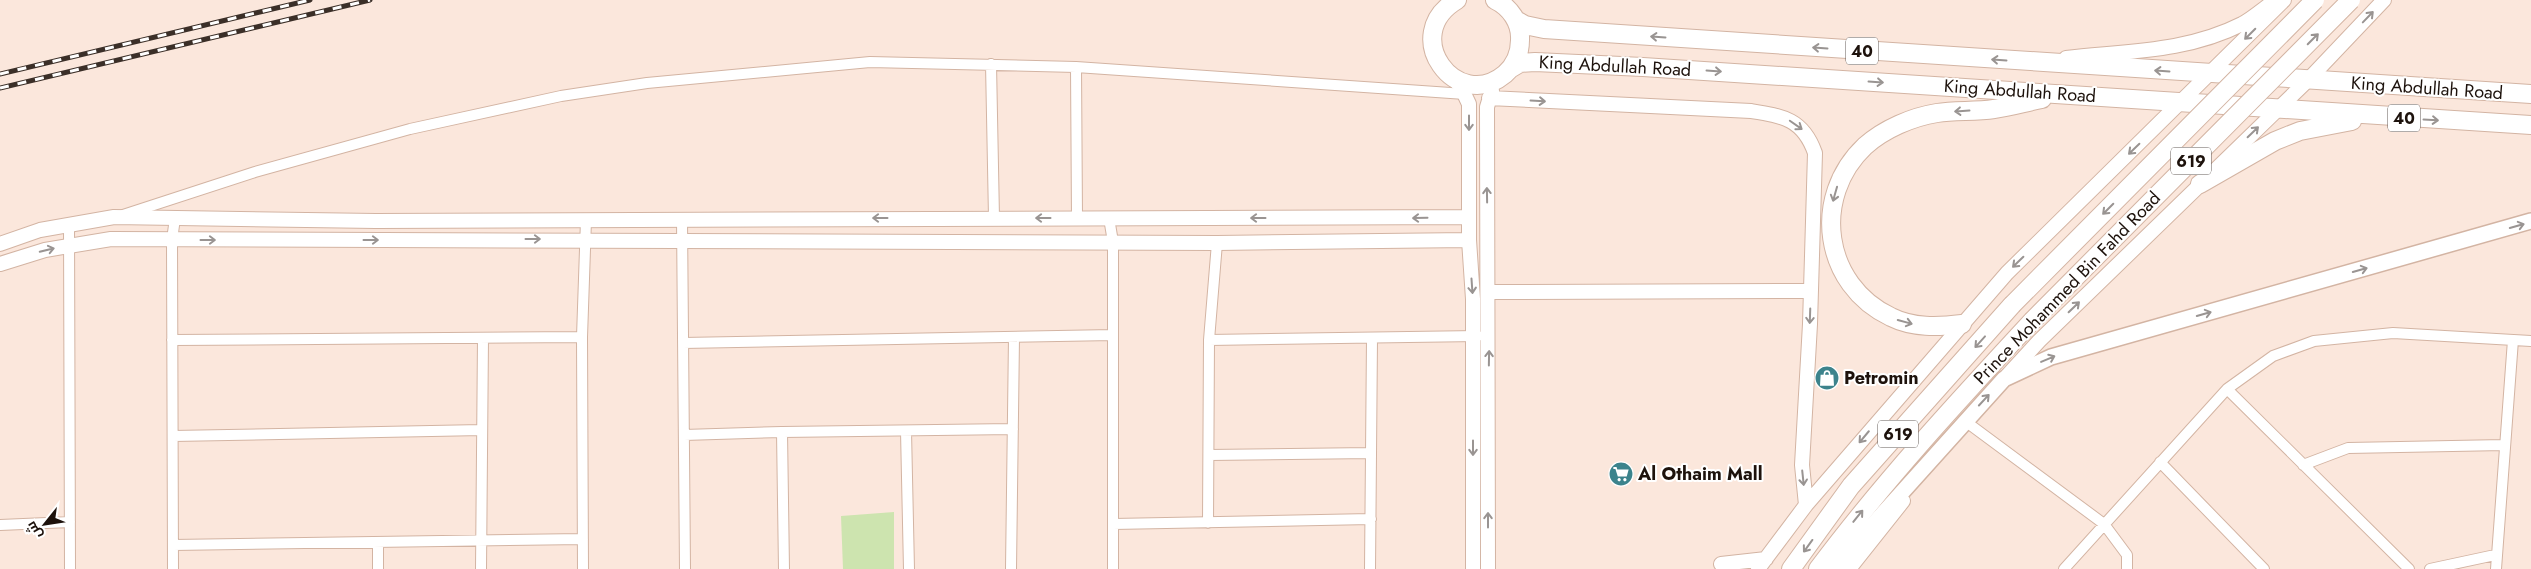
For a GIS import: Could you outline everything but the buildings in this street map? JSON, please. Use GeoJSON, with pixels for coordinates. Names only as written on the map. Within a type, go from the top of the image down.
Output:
{"type":"FeatureCollection","features":[{"type":"Feature","properties":{"kind":"highway"},"geometry":{"type":"LineString","coordinates":[[1454,78],[1436,60],[1432,34],[1443,11],[1457,0]]}},
{"type":"Feature","properties":{"kind":"highway"},"geometry":{"type":"LineString","coordinates":[[1495,0],[1505,6],[1516,20],[1520,37],[1520,46],[1515,62],[1503,74]]}},
{"type":"Feature","properties":{"kind":"highway","name":"Prince Mohammed Bin Fahd Road"},"geometry":{"type":"LineString","coordinates":[[1791,569],[1851,486],[2012,305],[2315,0]]}},
{"type":"Feature","properties":{"kind":"highway","name":"Prince Mohammed Bin Fahd Road"},"geometry":{"type":"LineString","coordinates":[[1818,569],[1857,517],[1926,437],[2032,321],[2351,0]]}},
{"type":"Feature","properties":{"kind":"highway","name":"King Abdullah Road"},"geometry":{"type":"LineString","coordinates":[[1516,20],[1525,25],[1544,29],[2531,94]]}},
{"type":"Feature","properties":{"kind":"highway","name":"King Abdullah Road"},"geometry":{"type":"LineString","coordinates":[[1454,78],[1471,84],[1503,74],[1520,63],[1535,62],[2531,125]]}},
{"type":"Feature","properties":{"kind":"highway"},"geometry":{"type":"LineString","coordinates":[[2512,93],[2531,90]]}},
{"type":"Feature","properties":{"kind":"highway"},"geometry":{"type":"LineString","coordinates":[[1962,324],[1924,327],[1892,318],[1867,302],[1845,276],[1835,254],[1830,221],[1835,192],[1844,172],[1866,146],[1897,125],[1936,113],[1992,109],[2062,95]]}},
{"type":"Feature","properties":{"kind":"highway"},"geometry":{"type":"LineString","coordinates":[[2200,184],[2243,157],[2300,131],[2375,116]]}},
{"type":"Feature","properties":{"kind":"main road"},"geometry":{"type":"LineString","coordinates":[[1833,569],[2004,380],[2051,357],[2531,222]]}},
{"type":"Feature","properties":{"kind":"street"},"geometry":{"type":"LineString","coordinates":[[2037,62],[2140,52],[2201,41],[2244,22],[2276,0]]}},
{"type":"Feature","properties":{"kind":"street"},"geometry":{"type":"LineString","coordinates":[[1721,564],[1762,564],[1806,505],[2007,273],[2284,0]]}},
{"type":"Feature","properties":{"kind":"street","name":"Prince Mohammed Bin Fahd Road"},"geometry":{"type":"LineString","coordinates":[[2004,380],[2046,334],[2308,80],[2384,0]]}},
{"type":"Feature","properties":{"kind":"street"},"geometry":{"type":"LineString","coordinates":[[0,244],[40,230],[114,217],[256,172],[410,129],[561,96],[647,83],[870,62],[1076,67],[1465,94]]}},
{"type":"Feature","properties":{"kind":"street"},"geometry":{"type":"LineString","coordinates":[[991,64],[994,218]]}},
{"type":"Feature","properties":{"kind":"street"},"geometry":{"type":"LineString","coordinates":[[1076,67],[1077,218]]}},
{"type":"Feature","properties":{"kind":"street"},"geometry":{"type":"LineString","coordinates":[[1488,569],[1489,292],[1487,107],[1489,98],[1503,74]]}},
{"type":"Feature","properties":{"kind":"street"},"geometry":{"type":"LineString","coordinates":[[1454,78],[1465,94],[1468,104],[1469,240],[1473,336],[1473,569]]}},
{"type":"Feature","properties":{"kind":"street"},"geometry":{"type":"LineString","coordinates":[[1489,98],[1751,111],[1783,116],[1804,130],[1815,153],[1811,291],[1802,465],[1806,505]]}},
{"type":"Feature","properties":{"kind":"street"},"geometry":{"type":"LineString","coordinates":[[114,217],[586,220],[1469,217]]}},
{"type":"Feature","properties":{"kind":"street"},"geometry":{"type":"LineString","coordinates":[[173,569],[172,240],[175,218]]}},
{"type":"Feature","properties":{"kind":"street"},"geometry":{"type":"LineString","coordinates":[[1109,218],[1113,242],[1113,569]]}},
{"type":"Feature","properties":{"kind":"street"},"geometry":{"type":"LineString","coordinates":[[682,219],[685,569]]}},
{"type":"Feature","properties":{"kind":"street"},"geometry":{"type":"LineString","coordinates":[[583,569],[582,337],[586,220]]}},
{"type":"Feature","properties":{"kind":"street"},"geometry":{"type":"LineString","coordinates":[[69,224],[70,569]]}},
{"type":"Feature","properties":{"kind":"street"},"geometry":{"type":"LineString","coordinates":[[0,264],[68,245],[111,239],[585,239],[1217,243],[1469,240]]}},
{"type":"Feature","properties":{"kind":"street"},"geometry":{"type":"LineString","coordinates":[[1208,523],[1209,340],[1217,243]]}},
{"type":"Feature","properties":{"kind":"street"},"geometry":{"type":"LineString","coordinates":[[1489,292],[1811,291]]}},
{"type":"Feature","properties":{"kind":"street"},"geometry":{"type":"LineString","coordinates":[[2064,569],[2227,389],[2273,356],[2314,341],[2393,333],[2531,341]]}},
{"type":"Feature","properties":{"kind":"street"},"geometry":{"type":"LineString","coordinates":[[683,343],[1113,335]]}},
{"type":"Feature","properties":{"kind":"street"},"geometry":{"type":"LineString","coordinates":[[172,340],[582,337]]}},
{"type":"Feature","properties":{"kind":"street"},"geometry":{"type":"LineString","coordinates":[[1011,569],[1014,337]]}},
{"type":"Feature","properties":{"kind":"street"},"geometry":{"type":"LineString","coordinates":[[1209,340],[1489,337]]}},
{"type":"Feature","properties":{"kind":"street"},"geometry":{"type":"LineString","coordinates":[[481,569],[483,338]]}},
{"type":"Feature","properties":{"kind":"street"},"geometry":{"type":"LineString","coordinates":[[1370,569],[1372,339]]}},
{"type":"Feature","properties":{"kind":"street"},"geometry":{"type":"LineString","coordinates":[[2496,569],[2495,555],[2513,340]]}},
{"type":"Feature","properties":{"kind":"street"},"geometry":{"type":"LineString","coordinates":[[2227,389],[2409,569]]}},
{"type":"Feature","properties":{"kind":"street"},"geometry":{"type":"LineString","coordinates":[[1849,569],[1965,422],[2104,524],[2127,555],[2129,568]]}},
{"type":"Feature","properties":{"kind":"street"},"geometry":{"type":"LineString","coordinates":[[684,435],[1013,429]]}},
{"type":"Feature","properties":{"kind":"street"},"geometry":{"type":"LineString","coordinates":[[173,436],[482,430]]}},
{"type":"Feature","properties":{"kind":"street"},"geometry":{"type":"LineString","coordinates":[[906,431],[908,569]]}},
{"type":"Feature","properties":{"kind":"street"},"geometry":{"type":"LineString","coordinates":[[782,432],[784,569]]}},
{"type":"Feature","properties":{"kind":"street"},"geometry":{"type":"LineString","coordinates":[[2304,465],[2348,448],[2504,445]]}},
{"type":"Feature","properties":{"kind":"street"},"geometry":{"type":"LineString","coordinates":[[1209,455],[1371,453]]}},
{"type":"Feature","properties":{"kind":"street"},"geometry":{"type":"LineString","coordinates":[[2160,462],[2264,569]]}},
{"type":"Feature","properties":{"kind":"street"},"geometry":{"type":"LineString","coordinates":[[1113,524],[1371,519]]}},
{"type":"Feature","properties":{"kind":"street"},"geometry":{"type":"LineString","coordinates":[[0,525],[70,522]]}},
{"type":"Feature","properties":{"kind":"street"},"geometry":{"type":"LineString","coordinates":[[173,545],[583,539]]}},
{"type":"Feature","properties":{"kind":"street"},"geometry":{"type":"LineString","coordinates":[[378,542],[378,569]]}},
{"type":"Feature","properties":{"kind":"street"},"geometry":{"type":"LineString","coordinates":[[2430,569],[2495,555]]}},
{"type":"Feature","properties":{"kind":"green space"},"geometry":{"type":"Polygon","coordinates":[[[894,512],[894,569],[843,569],[841,516],[894,512]]]}},
{"type":"Feature","properties":{"kind":"railway"},"geometry":{"type":"LineString","coordinates":[[0,74],[310,0]]}},
{"type":"Feature","properties":{"kind":"railway"},"geometry":{"type":"LineString","coordinates":[[0,88],[370,0]]}},
{"type":"Feature","properties":{"kind":"place","name":"Petromin"},"geometry":{"type":"Point","coordinates":[1827,378]}},
{"type":"Feature","properties":{"kind":"place","name":"Al Othaim Mall"},"geometry":{"type":"Point","coordinates":[1621,474]}}]}
